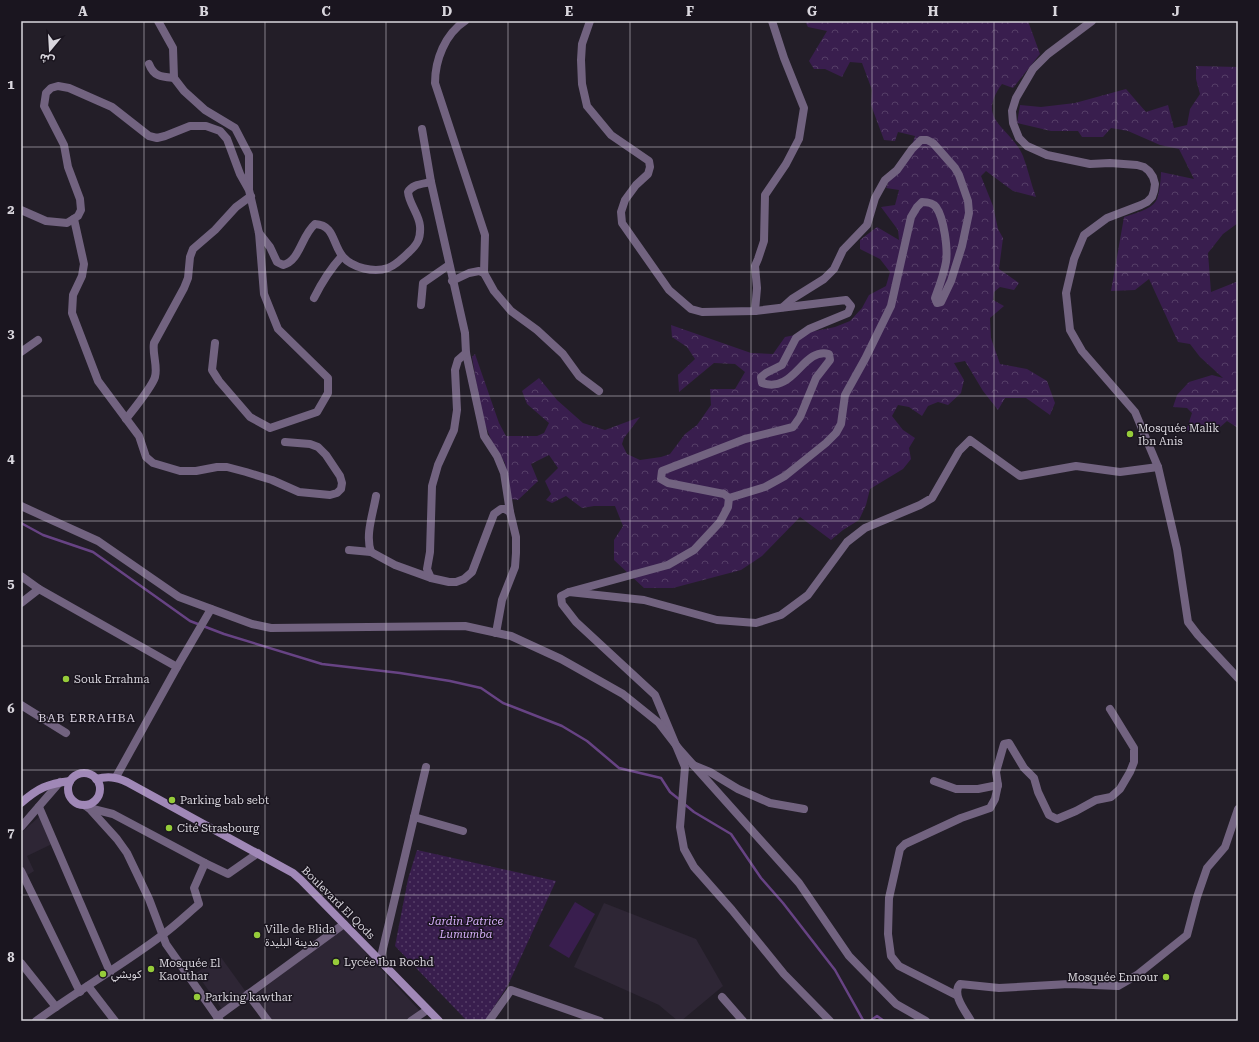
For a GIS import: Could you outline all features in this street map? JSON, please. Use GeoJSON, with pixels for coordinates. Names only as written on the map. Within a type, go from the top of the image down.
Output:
{"type":"FeatureCollection","features":[{"type":"Feature","properties":{"kind":"main road"},"geometry":{"type":"LineString","coordinates":[[88,773],[96,779],[100,785],[100,792],[97,799],[87,807],[76,803],[70,797],[68,789],[70,781],[78,774],[88,773]]}},
{"type":"Feature","properties":{"kind":"main road"},"geometry":{"type":"LineString","coordinates":[[96,779],[105,776],[116,777]]}},
{"type":"Feature","properties":{"kind":"main road","name":"Boulevard El Qods"},"geometry":{"type":"LineString","coordinates":[[116,777],[293,873],[439,1021]]}},
{"type":"Feature","properties":{"kind":"main road"},"geometry":{"type":"LineString","coordinates":[[21,803],[35,791],[48,785],[70,781]]}},
{"type":"Feature","properties":{"kind":"street"},"geometry":{"type":"LineString","coordinates":[[158,21],[173,48],[174,78],[184,91],[205,110],[235,128],[249,155],[250,193],[259,233],[264,294],[278,329],[328,378],[328,393],[317,412],[270,428],[250,416],[219,381],[212,370],[215,343]]}},
{"type":"Feature","properties":{"kind":"street"},"geometry":{"type":"LineString","coordinates":[[465,21],[449,35],[435,70],[435,83],[485,235],[484,273],[494,291],[511,311],[537,330],[563,354],[579,376],[599,391]]}},
{"type":"Feature","properties":{"kind":"street"},"geometry":{"type":"LineString","coordinates":[[590,21],[582,44],[581,60],[582,84],[587,106],[611,135],[649,161],[650,167],[648,174],[636,185],[625,200],[621,212],[622,223],[669,290],[691,309],[702,312],[754,311],[846,300],[851,306],[848,312],[809,329],[796,338],[782,366],[766,373],[761,377],[762,384],[770,386],[781,383],[792,377],[809,358],[823,352],[829,354],[830,360],[816,378],[800,417],[793,427],[745,439],[662,471],[661,480],[668,483],[724,494],[729,498]]}},
{"type":"Feature","properties":{"kind":"street"},"geometry":{"type":"LineString","coordinates":[[754,311],[756,288],[755,266],[764,241],[765,195],[786,164],[799,139],[804,108],[784,58],[772,21]]}},
{"type":"Feature","properties":{"kind":"street"},"geometry":{"type":"LineString","coordinates":[[1092,21],[1048,54],[1033,69],[1016,98],[1012,111],[1013,123],[1019,138],[1027,146],[1048,156],[1090,164],[1110,163],[1137,165],[1144,167],[1153,177],[1155,184],[1154,191],[1152,197],[1147,202],[1141,206],[1107,218],[1084,235],[1074,259],[1066,293],[1070,330],[1082,351],[1135,412],[1158,467],[1177,549],[1188,622],[1198,636],[1238,678]]}},
{"type":"Feature","properties":{"kind":"street"},"geometry":{"type":"LineString","coordinates":[[149,64],[156,75],[174,78]]}},
{"type":"Feature","properties":{"kind":"street"},"geometry":{"type":"LineString","coordinates":[[21,210],[46,221],[67,224],[78,216],[81,210],[80,199],[68,167],[64,144],[44,106],[46,93],[51,88],[58,86],[69,88],[112,107],[149,136],[157,138],[190,126],[206,126],[220,131],[227,139],[240,174],[250,193]]}},
{"type":"Feature","properties":{"kind":"street"},"geometry":{"type":"LineString","coordinates":[[422,129],[431,182],[452,281],[465,333],[466,353],[484,436],[497,456],[504,473],[510,512],[516,537],[515,567],[502,600],[496,633]]}},
{"type":"Feature","properties":{"kind":"street"},"geometry":{"type":"LineString","coordinates":[[729,498],[765,487],[785,476],[836,433],[840,424],[845,395],[865,359],[891,306],[911,217],[917,206],[922,202],[930,203],[936,207],[942,224],[947,247],[946,263],[935,298],[937,302],[941,302],[951,281],[962,246],[969,213],[968,201],[959,175],[955,168],[933,143],[927,140],[921,140],[912,149],[897,170],[885,180],[875,198],[867,225],[843,250],[834,269],[824,280],[792,299],[783,307]]}},
{"type":"Feature","properties":{"kind":"street"},"geometry":{"type":"LineString","coordinates":[[259,233],[270,247],[277,262],[283,265],[287,264],[296,256],[308,230],[315,224],[327,227],[342,256],[359,267],[371,269],[387,268],[397,263],[417,244],[420,235],[420,226],[418,218],[411,205],[408,192],[409,189],[413,186],[431,182]]}},
{"type":"Feature","properties":{"kind":"street"},"geometry":{"type":"LineString","coordinates":[[126,419],[155,377],[153,350],[154,343],[184,288],[188,278],[190,257],[193,249],[215,230],[250,193]]}},
{"type":"Feature","properties":{"kind":"street"},"geometry":{"type":"LineString","coordinates":[[74,219],[84,264],[82,276],[73,295],[72,313],[98,381],[139,436],[146,457],[153,463],[168,469],[180,471],[196,472],[217,466],[227,467],[272,480],[299,492],[330,495],[337,493],[341,489],[342,483],[340,476],[326,455],[318,447],[310,444],[286,442]]}},
{"type":"Feature","properties":{"kind":"street"},"geometry":{"type":"LineString","coordinates":[[314,298],[325,276],[342,256]]}},
{"type":"Feature","properties":{"kind":"street"},"geometry":{"type":"LineString","coordinates":[[421,305],[423,283],[449,265]]}},
{"type":"Feature","properties":{"kind":"street"},"geometry":{"type":"LineString","coordinates":[[452,281],[469,273],[479,271],[484,273]]}},
{"type":"Feature","properties":{"kind":"street"},"geometry":{"type":"LineString","coordinates":[[21,352],[38,340]]}},
{"type":"Feature","properties":{"kind":"street"},"geometry":{"type":"LineString","coordinates":[[432,578],[427,569],[430,552],[432,486],[438,465],[454,430],[457,410],[455,370],[458,360],[466,353]]}},
{"type":"Feature","properties":{"kind":"street"},"geometry":{"type":"LineString","coordinates":[[569,592],[644,600],[717,620],[756,623],[781,615],[808,596],[847,542],[865,528],[920,505],[932,498],[959,451],[970,440],[1020,476],[1076,466],[1120,472],[1158,467]]}},
{"type":"Feature","properties":{"kind":"street"},"geometry":{"type":"LineString","coordinates":[[371,552],[368,544],[376,496]]}},
{"type":"Feature","properties":{"kind":"street"},"geometry":{"type":"LineString","coordinates":[[729,498],[728,507],[720,522],[694,550],[668,565],[569,592],[561,596],[562,604],[576,622],[655,695],[679,749],[689,766],[799,883],[849,956],[896,1004],[926,1021]]}},
{"type":"Feature","properties":{"kind":"street"},"geometry":{"type":"LineString","coordinates":[[21,506],[98,541],[179,597],[252,624],[271,628],[465,626],[511,636],[561,659],[623,694],[659,723],[679,749]]}},
{"type":"Feature","properties":{"kind":"street"},"geometry":{"type":"LineString","coordinates":[[349,550],[371,552],[395,565],[432,578],[456,582],[464,579],[472,572],[494,514],[501,509],[505,509],[510,512]]}},
{"type":"Feature","properties":{"kind":"street"},"geometry":{"type":"LineString","coordinates":[[21,576],[39,589],[177,667]]}},
{"type":"Feature","properties":{"kind":"street"},"geometry":{"type":"LineString","coordinates":[[21,603],[39,589]]}},
{"type":"Feature","properties":{"kind":"street"},"geometry":{"type":"LineString","coordinates":[[116,777],[211,609]]}},
{"type":"Feature","properties":{"kind":"street"},"geometry":{"type":"LineString","coordinates":[[21,705],[66,733]]}},
{"type":"Feature","properties":{"kind":"street"},"geometry":{"type":"LineString","coordinates":[[971,1021],[956,995],[899,966],[891,956],[888,934],[889,898],[900,849],[905,844],[961,818],[990,808],[995,800],[998,784],[996,772],[1004,744],[1009,743],[1024,768],[1034,778],[1038,792],[1049,815],[1057,819],[1076,812],[1096,800],[1111,796],[1120,789],[1130,772],[1134,762],[1134,748],[1130,739],[1123,731],[1110,709]]}},
{"type":"Feature","properties":{"kind":"street"},"geometry":{"type":"LineString","coordinates":[[689,766],[710,772],[738,788],[770,803],[804,809]]}},
{"type":"Feature","properties":{"kind":"street"},"geometry":{"type":"LineString","coordinates":[[689,766],[680,826],[684,849],[694,867],[732,910],[784,974],[830,1021]]}},
{"type":"Feature","properties":{"kind":"street"},"geometry":{"type":"LineString","coordinates":[[380,961],[426,767]]}},
{"type":"Feature","properties":{"kind":"street"},"geometry":{"type":"LineString","coordinates":[[934,781],[956,789],[978,789],[998,784]]}},
{"type":"Feature","properties":{"kind":"street"},"geometry":{"type":"LineString","coordinates":[[21,827],[60,782]]}},
{"type":"Feature","properties":{"kind":"street"},"geometry":{"type":"LineString","coordinates":[[39,807],[110,972]]}},
{"type":"Feature","properties":{"kind":"street"},"geometry":{"type":"LineString","coordinates":[[87,807],[113,814],[228,874],[258,853]]}},
{"type":"Feature","properties":{"kind":"street"},"geometry":{"type":"LineString","coordinates":[[87,807],[117,839],[127,853],[149,899],[166,944],[219,1019],[248,994],[344,924]]}},
{"type":"Feature","properties":{"kind":"street"},"geometry":{"type":"LineString","coordinates":[[956,995],[957,988],[960,984],[999,988],[1069,984],[1118,986],[1137,975],[1187,935],[1196,897],[1207,868],[1225,846],[1238,808]]}},
{"type":"Feature","properties":{"kind":"street"},"geometry":{"type":"LineString","coordinates":[[414,817],[463,831]]}},
{"type":"Feature","properties":{"kind":"street"},"geometry":{"type":"LineString","coordinates":[[36,1021],[163,935],[199,904],[194,888],[205,863]]}},
{"type":"Feature","properties":{"kind":"street"},"geometry":{"type":"LineString","coordinates":[[21,871],[80,992]]}},
{"type":"Feature","properties":{"kind":"street"},"geometry":{"type":"LineString","coordinates":[[21,963],[56,1007]]}},
{"type":"Feature","properties":{"kind":"street"},"geometry":{"type":"LineString","coordinates":[[88,986],[115,1021]]}},
{"type":"Feature","properties":{"kind":"street"},"geometry":{"type":"LineString","coordinates":[[489,1021],[511,990],[600,1021]]}},
{"type":"Feature","properties":{"kind":"street"},"geometry":{"type":"LineString","coordinates":[[248,994],[268,1021]]}},
{"type":"Feature","properties":{"kind":"street"},"geometry":{"type":"LineString","coordinates":[[722,997],[742,1021]]}},
{"type":"Feature","properties":{"kind":"street"},"geometry":{"type":"LineString","coordinates":[[411,1021],[427,1010]]}},
{"type":"Feature","properties":{"kind":"shaded area"},"geometry":{"type":"Polygon","coordinates":[[[40,816],[52,844],[27,856],[34,871],[26,876],[21,865],[21,833],[40,816]]]}},
{"type":"Feature","properties":{"kind":"shaded area"},"geometry":{"type":"Polygon","coordinates":[[[604,903],[696,939],[723,986],[681,1021],[678,1021],[659,1005],[574,967],[604,903]]]}},
{"type":"Feature","properties":{"kind":"shaded area","name":"Lycée Ibn Rochd"},"geometry":{"type":"Polygon","coordinates":[[[343,928],[420,1011],[406,1021],[271,1021],[253,996],[343,928]]]}},
{"type":"Feature","properties":{"kind":"shaded area"},"geometry":{"type":"Polygon","coordinates":[[[220,956],[246,992],[222,1009],[196,973],[220,956]]]}},
{"type":"Feature","properties":{"kind":"green space"},"geometry":{"type":"Polygon","coordinates":[[[805,21],[1028,21],[1040,54],[1013,88],[1002,84],[995,96],[992,107],[993,115],[998,123],[1017,146],[1023,156],[1036,197],[1013,191],[986,171],[981,176],[993,206],[998,229],[1003,238],[999,269],[1019,283],[1014,290],[1000,287],[994,292],[993,300],[1004,306],[990,318],[991,338],[1000,364],[1027,369],[1047,381],[1055,403],[1050,415],[1026,398],[1005,398],[998,410],[983,391],[965,361],[954,363],[964,380],[961,393],[948,405],[938,402],[928,406],[922,416],[909,407],[898,405],[892,416],[903,430],[915,438],[909,448],[911,459],[903,469],[870,489],[866,505],[859,520],[831,540],[800,517],[762,556],[741,570],[673,588],[644,588],[614,560],[614,540],[623,526],[615,506],[594,506],[582,508],[566,496],[552,503],[546,500],[551,494],[545,481],[558,468],[549,455],[531,464],[538,481],[518,500],[511,499],[505,463],[492,442],[482,417],[472,357],[475,354],[499,423],[506,436],[537,436],[544,433],[549,423],[527,404],[522,391],[539,378],[557,400],[583,423],[605,430],[640,417],[624,438],[622,444],[627,454],[640,460],[661,457],[670,454],[685,434],[697,425],[711,405],[710,389],[735,389],[745,372],[735,364],[714,363],[679,392],[678,375],[695,359],[687,347],[672,337],[671,325],[751,353],[773,354],[785,337],[835,327],[850,321],[862,308],[869,295],[886,286],[890,272],[880,259],[860,249],[860,240],[877,227],[899,240],[898,230],[881,207],[895,205],[899,190],[886,188],[894,168],[907,161],[915,136],[898,132],[895,141],[884,140],[871,105],[872,90],[862,63],[850,62],[842,77],[825,69],[814,69],[809,61],[827,31],[808,27],[805,21]]]}},
{"type":"Feature","properties":{"kind":"green space"},"geometry":{"type":"Polygon","coordinates":[[[1196,66],[1238,67],[1238,223],[1223,234],[1208,253],[1211,292],[1236,282],[1238,284],[1238,428],[1227,421],[1218,429],[1201,427],[1186,431],[1192,413],[1187,408],[1173,407],[1177,395],[1189,382],[1212,375],[1223,378],[1200,357],[1190,344],[1178,342],[1149,279],[1135,290],[1111,291],[1124,217],[1150,207],[1156,201],[1159,191],[1161,172],[1194,179],[1179,149],[1160,145],[1128,131],[1111,128],[1103,137],[1082,137],[1078,131],[1051,131],[1017,123],[1020,105],[1041,107],[1075,103],[1126,89],[1146,112],[1168,105],[1174,128],[1187,125],[1190,109],[1200,94],[1196,79],[1196,66]]]}},
{"type":"Feature","properties":{"kind":"green space","name":"Jardin Patrice Lumumba"},"geometry":{"type":"Polygon","coordinates":[[[417,850],[556,881],[508,985],[485,1021],[467,1021],[395,946],[408,879],[417,850]]]}},
{"type":"Feature","properties":{"kind":"green space"},"geometry":{"type":"Polygon","coordinates":[[[575,902],[595,914],[569,958],[549,946],[575,902]]]}},
{"type":"Feature","properties":{"kind":"waterway"},"geometry":{"type":"LineString","coordinates":[[21,523],[43,535],[93,552],[190,621],[224,634],[322,664],[400,673],[450,681],[481,688],[503,703],[562,726],[587,741],[619,768],[661,778],[670,792],[680,800]]}},
{"type":"Feature","properties":{"kind":"waterway"},"geometry":{"type":"LineString","coordinates":[[683,803],[694,812],[731,834],[761,878],[783,903],[835,970],[863,1020],[865,1021]]}},
{"type":"Feature","properties":{"kind":"waterway"},"geometry":{"type":"LineString","coordinates":[[870,1021],[877,1016],[884,1021]]}},
{"type":"Feature","properties":{"kind":"place","name":"Mosquée Malik Ibn Anis"},"geometry":{"type":"Point","coordinates":[1130,434]}},
{"type":"Feature","properties":{"kind":"place","name":"Souk Errahma"},"geometry":{"type":"Point","coordinates":[66,679]}},
{"type":"Feature","properties":{"kind":"place","name":"Parking bab sebt"},"geometry":{"type":"Point","coordinates":[172,800]}},
{"type":"Feature","properties":{"kind":"place","name":"Cité Strasbourg"},"geometry":{"type":"Point","coordinates":[169,828]}},
{"type":"Feature","properties":{"kind":"place","name":"Ville de Blida مدينة البليدة"},"geometry":{"type":"Point","coordinates":[257,935]}},
{"type":"Feature","properties":{"kind":"place","name":"Lycée Ibn Rochd"},"geometry":{"type":"Point","coordinates":[336,962]}},
{"type":"Feature","properties":{"kind":"place","name":"Mosquée El Kaouthar"},"geometry":{"type":"Point","coordinates":[151,969]}},
{"type":"Feature","properties":{"kind":"place","name":"كويشي"},"geometry":{"type":"Point","coordinates":[103,974]}},
{"type":"Feature","properties":{"kind":"place","name":"Mosquée Ennour"},"geometry":{"type":"Point","coordinates":[1166,977]}},
{"type":"Feature","properties":{"kind":"place","name":"Parking kawthar"},"geometry":{"type":"Point","coordinates":[197,997]}},
{"type":"Feature","properties":{"kind":"district","name":"BAB ERRAHBA"},"geometry":{"type":"Point","coordinates":[87,718]}}]}
